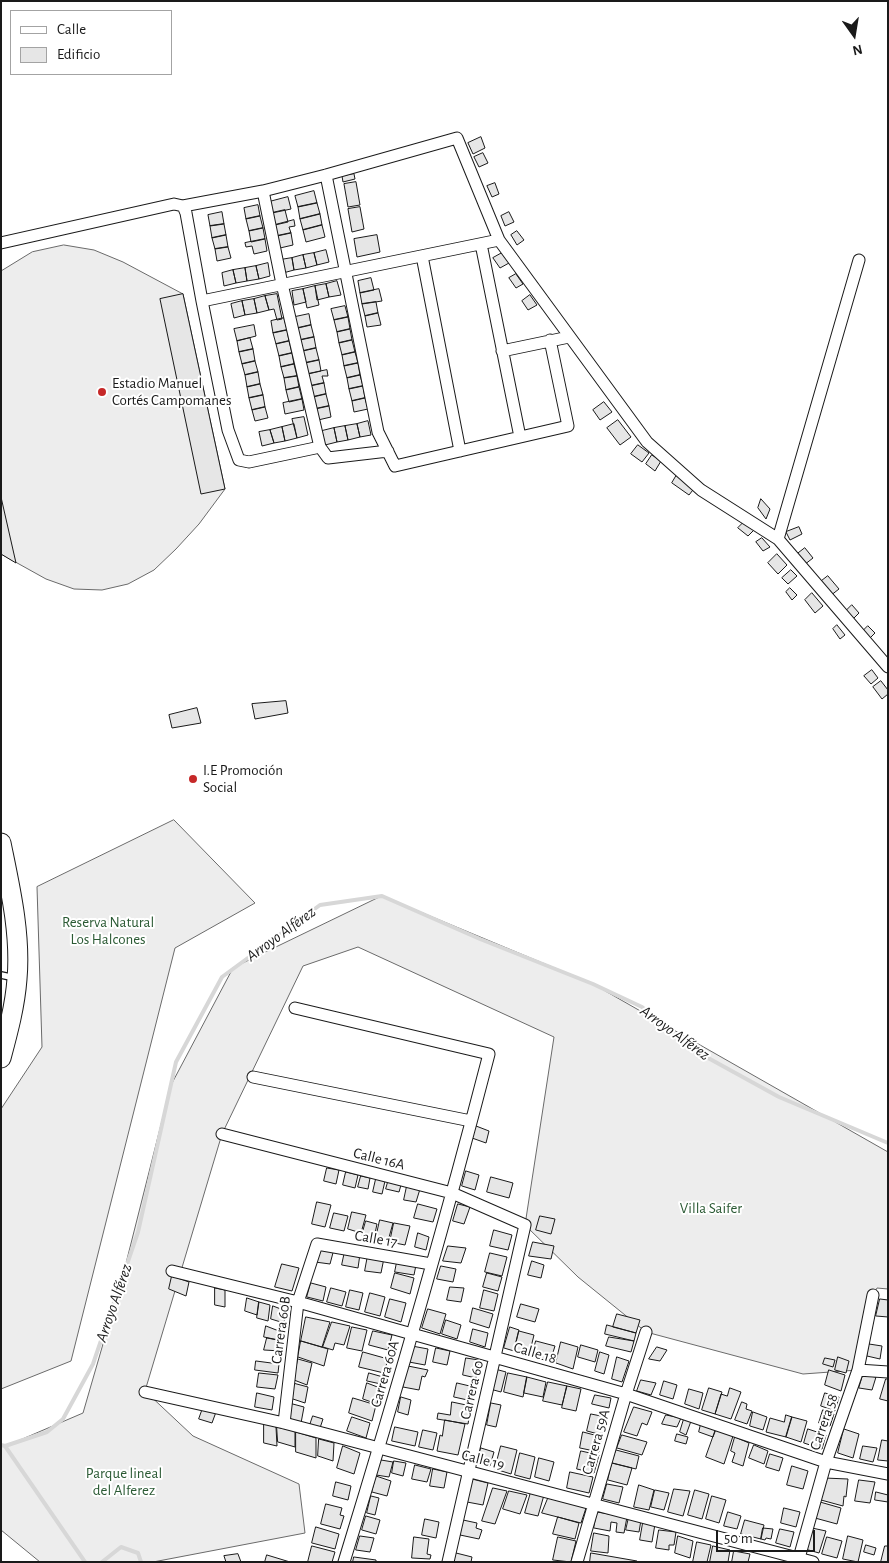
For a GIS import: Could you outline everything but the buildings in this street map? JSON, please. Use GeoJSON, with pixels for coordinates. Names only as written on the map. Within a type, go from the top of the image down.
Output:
{"type":"FeatureCollection","features":[{"type":"Feature","properties":{"kind":"main road"},"geometry":{"type":"LineString","coordinates":[[1,843],[11,891],[17,940],[9,977],[10,1024],[1,1058]]}},
{"type":"Feature","properties":{"kind":"street"},"geometry":{"type":"LineString","coordinates":[[1,243],[174,204],[183,206],[263,191],[326,176],[457,138],[499,240],[646,442],[701,490],[778,539],[888,667]]}},
{"type":"Feature","properties":{"kind":"street"},"geometry":{"type":"LineString","coordinates":[[326,176],[378,432],[395,466],[568,426],[550,340]]}},
{"type":"Feature","properties":{"kind":"street"},"geometry":{"type":"LineString","coordinates":[[263,191],[282,284],[320,447],[328,458],[388,451]]}},
{"type":"Feature","properties":{"kind":"street"},"geometry":{"type":"LineString","coordinates":[[183,206],[186,213],[228,430],[239,460],[249,462],[320,447]]}},
{"type":"Feature","properties":{"kind":"street"},"geometry":{"type":"LineString","coordinates":[[202,301],[499,240]]}},
{"type":"Feature","properties":{"kind":"street"},"geometry":{"type":"LineString","coordinates":[[481,244],[520,437]]}},
{"type":"Feature","properties":{"kind":"street"},"geometry":{"type":"LineString","coordinates":[[422,256],[460,451]]}},
{"type":"Feature","properties":{"kind":"street"},"geometry":{"type":"LineString","coordinates":[[778,539],[859,260]]}},
{"type":"Feature","properties":{"kind":"street"},"geometry":{"type":"LineString","coordinates":[[502,351],[569,337]]}},
{"type":"Feature","properties":{"kind":"street","name":"Carrera 60A"},"geometry":{"type":"LineString","coordinates":[[295,1008],[489,1054],[412,1335],[344,1562]]}},
{"type":"Feature","properties":{"kind":"street"},"geometry":{"type":"LineString","coordinates":[[253,1077],[471,1121]]}},
{"type":"Feature","properties":{"kind":"street","name":"Calle 16A"},"geometry":{"type":"LineString","coordinates":[[222,1134],[452,1194],[525,1225]]}},
{"type":"Feature","properties":{"kind":"street","name":"Carrera 60"},"geometry":{"type":"LineString","coordinates":[[448,1562],[525,1225]]}},
{"type":"Feature","properties":{"kind":"street","name":"Calle 17"},"geometry":{"type":"LineString","coordinates":[[317,1244],[431,1264]]}},
{"type":"Feature","properties":{"kind":"street","name":"Carrera 60B"},"geometry":{"type":"LineString","coordinates":[[284,1423],[298,1302],[317,1244]]}},
{"type":"Feature","properties":{"kind":"street","name":"Calle 18"},"geometry":{"type":"LineString","coordinates":[[172,1271],[298,1302],[626,1394],[826,1462],[888,1474]]}},
{"type":"Feature","properties":{"kind":"street","name":"Carrera 58"},"geometry":{"type":"LineString","coordinates":[[799,1558],[826,1462],[858,1370],[873,1295]]}},
{"type":"Feature","properties":{"kind":"street","name":"Carrera 59A"},"geometry":{"type":"LineString","coordinates":[[577,1562],[593,1503],[646,1332]]}},
{"type":"Feature","properties":{"kind":"street"},"geometry":{"type":"LineString","coordinates":[[858,1370],[888,1372]]}},
{"type":"Feature","properties":{"kind":"street","name":"Calle 19"},"geometry":{"type":"LineString","coordinates":[[145,1392],[284,1423],[813,1562]]}},
{"type":"Feature","properties":{"kind":"shaded area","name":"Estadio Manuel Cortés Campomanes"},"geometry":{"type":"Polygon","coordinates":[[[64,245],[94,250],[123,262],[183,294],[225,489],[199,524],[154,570],[128,584],[102,590],[74,589],[46,579],[1,554],[1,271],[32,252],[64,245]]]}},
{"type":"Feature","properties":{"kind":"shaded area","name":"Reserva Natural Los Halcones"},"geometry":{"type":"Polygon","coordinates":[[[174,820],[255,903],[175,948],[71,1361],[1,1389],[1,1109],[42,1047],[37,887],[174,820]]]}},
{"type":"Feature","properties":{"kind":"shaded area"},"geometry":{"type":"Polygon","coordinates":[[[382,896],[593,984],[888,1152],[888,1289],[877,1288],[873,1295],[858,1370],[803,1374],[646,1332],[578,1277],[525,1225],[554,1037],[358,947],[303,966],[222,1134],[145,1391],[193,1436],[299,1484],[305,1533],[153,1562],[40,1562],[1,1530],[1,1445],[6,1446],[83,1413],[123,1275],[171,1085],[233,968],[382,896]]]}},
{"type":"Feature","properties":{"kind":"waterway","name":"Arroyo Alférez"},"geometry":{"type":"LineString","coordinates":[[1,1445],[5,1446],[47,1432],[63,1419],[93,1364],[138,1232],[176,1062],[222,977],[320,905],[382,896],[480,939],[593,984],[642,1007],[690,1048],[779,1097],[888,1143]]}},
{"type":"Feature","properties":{"kind":"waterway"},"geometry":{"type":"LineString","coordinates":[[5,1446],[85,1562]]}},
{"type":"Feature","properties":{"kind":"waterway"},"geometry":{"type":"LineString","coordinates":[[102,1562],[121,1547],[138,1553],[141,1562]]}},
{"type":"Feature","properties":{"kind":"place","name":"Estadio Manuel Cortés Campomanes"},"geometry":{"type":"Point","coordinates":[102,392]}},
{"type":"Feature","properties":{"kind":"place","name":"I.E Promoción Social"},"geometry":{"type":"Point","coordinates":[193,779]}},
{"type":"Feature","properties":{"kind":"park label","name":"Villa Saifer"},"geometry":{"type":"Point","coordinates":[711,1208]}},
{"type":"Feature","properties":{"kind":"park label","name":"Parque lineal del Alferez"},"geometry":{"type":"Point","coordinates":[124,1482]}}]}
